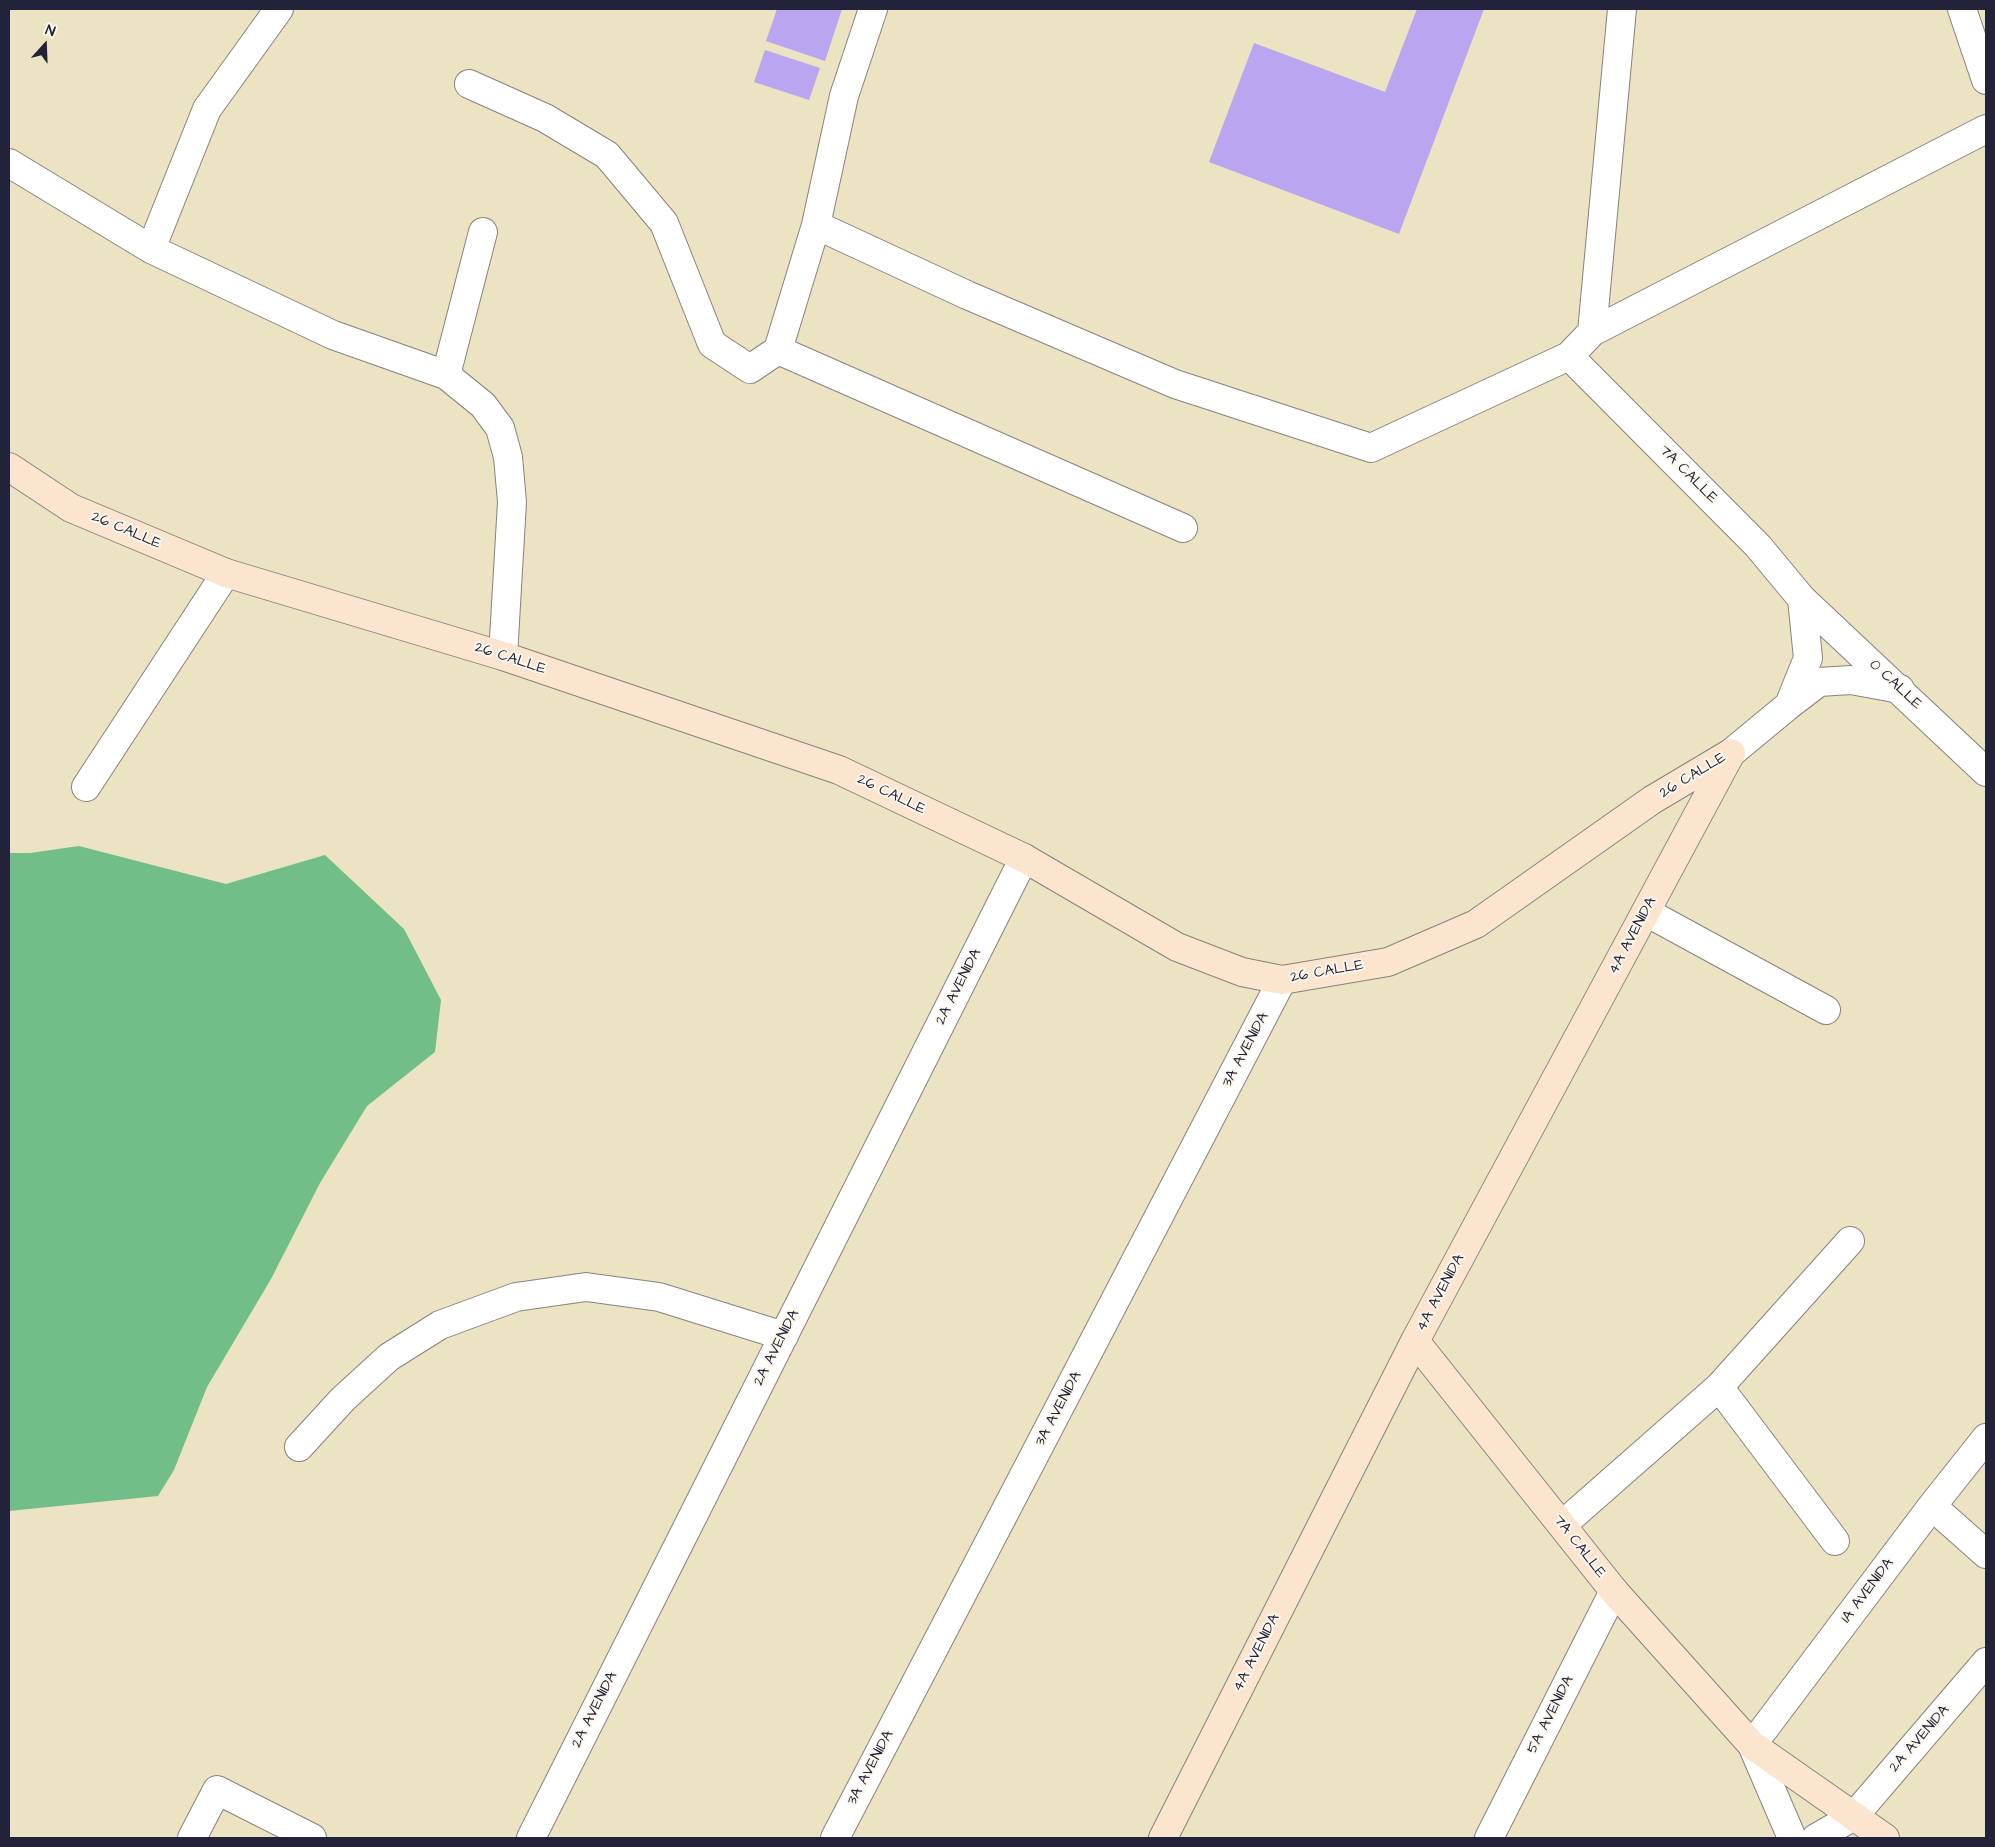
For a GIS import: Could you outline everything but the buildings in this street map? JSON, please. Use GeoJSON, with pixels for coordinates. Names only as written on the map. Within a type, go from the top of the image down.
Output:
{"type":"FeatureCollection","features":[{"type":"Feature","properties":{"kind":"street"},"geometry":{"type":"LineString","coordinates":[[151,250],[208,109],[279,9]]}},
{"type":"Feature","properties":{"kind":"street"},"geometry":{"type":"LineString","coordinates":[[469,84],[545,118],[607,155],[664,222],[712,344],[750,369],[778,350],[816,225],[844,96],[873,9]]}},
{"type":"Feature","properties":{"kind":"street"},"geometry":{"type":"LineString","coordinates":[[1592,332],[1622,9]]}},
{"type":"Feature","properties":{"kind":"street"},"geometry":{"type":"LineString","coordinates":[[1962,9],[1986,80]]}},
{"type":"Feature","properties":{"kind":"street"},"geometry":{"type":"LineString","coordinates":[[816,225],[967,295],[1175,384],[1371,448],[1569,356],[1592,332],[1986,129]]}},
{"type":"Feature","properties":{"kind":"street"},"geometry":{"type":"LineString","coordinates":[[9,163],[151,250],[333,335],[446,375],[483,405],[500,428],[508,457],[512,502],[503,656]]}},
{"type":"Feature","properties":{"kind":"street"},"geometry":{"type":"LineString","coordinates":[[446,375],[483,232]]}},
{"type":"Feature","properties":{"kind":"street"},"geometry":{"type":"LineString","coordinates":[[778,350],[1183,528]]}},
{"type":"Feature","properties":{"kind":"street","name":"7A CALLE"},"geometry":{"type":"LineString","coordinates":[[1569,356],[1758,546],[1802,599]]}},
{"type":"Feature","properties":{"kind":"street","name":"26 CALLE"},"geometry":{"type":"LineString","coordinates":[[9,467],[71,508],[226,573],[503,656],[839,770],[1024,858],[1176,947],[1242,972],[1282,980],[1388,962],[1476,924],[1652,800],[1731,753]]}},
{"type":"Feature","properties":{"kind":"street"},"geometry":{"type":"LineString","coordinates":[[86,788],[226,573]]}},
{"type":"Feature","properties":{"kind":"street"},"geometry":{"type":"LineString","coordinates":[[1789,705],[1808,658],[1802,599]]}},
{"type":"Feature","properties":{"kind":"street","name":"0 CALLE"},"geometry":{"type":"LineString","coordinates":[[1802,599],[1900,689],[1986,772]]}},
{"type":"Feature","properties":{"kind":"street"},"geometry":{"type":"LineString","coordinates":[[1731,753],[1819,682],[1851,680],[1900,689]]}},
{"type":"Feature","properties":{"kind":"street","name":"4A AVENIDA"},"geometry":{"type":"LineString","coordinates":[[1163,1838],[1415,1341],[1731,753]]}},
{"type":"Feature","properties":{"kind":"street","name":"2A AVENIDA"},"geometry":{"type":"LineString","coordinates":[[531,1838],[1024,858]]}},
{"type":"Feature","properties":{"kind":"street"},"geometry":{"type":"LineString","coordinates":[[1646,912],[1826,1010]]}},
{"type":"Feature","properties":{"kind":"street","name":"3A AVENIDA"},"geometry":{"type":"LineString","coordinates":[[835,1838],[1282,980]]}},
{"type":"Feature","properties":{"kind":"street"},"geometry":{"type":"LineString","coordinates":[[1562,1524],[1719,1387],[1850,1241]]}},
{"type":"Feature","properties":{"kind":"street"},"geometry":{"type":"LineString","coordinates":[[299,1447],[343,1398],[389,1357],[440,1325],[516,1297],[586,1287],[659,1296],[784,1336]]}},
{"type":"Feature","properties":{"kind":"street","name":"7A CALLE"},"geometry":{"type":"LineString","coordinates":[[1415,1341],[1614,1591],[1752,1745],[1885,1838]]}},
{"type":"Feature","properties":{"kind":"street"},"geometry":{"type":"LineString","coordinates":[[1719,1387],[1835,1541]]}},
{"type":"Feature","properties":{"kind":"street","name":"1A AVENIDA"},"geometry":{"type":"LineString","coordinates":[[1752,1745],[1932,1506],[1986,1438]]}},
{"type":"Feature","properties":{"kind":"street"},"geometry":{"type":"LineString","coordinates":[[1932,1506],[1986,1554]]}},
{"type":"Feature","properties":{"kind":"street","name":"5A AVENIDA"},"geometry":{"type":"LineString","coordinates":[[1489,1838],[1614,1591]]}},
{"type":"Feature","properties":{"kind":"street","name":"2A AVENIDA"},"geometry":{"type":"LineString","coordinates":[[1816,1838],[1854,1816],[1986,1662]]}},
{"type":"Feature","properties":{"kind":"street","name":"7A CALLE"},"geometry":{"type":"LineString","coordinates":[[1752,1745],[1792,1838]]}},
{"type":"Feature","properties":{"kind":"street"},"geometry":{"type":"LineString","coordinates":[[192,1838],[217,1790],[312,1838]]}},
{"type":"Feature","properties":{"kind":"green space"},"geometry":{"type":"Polygon","coordinates":[[[79,846],[226,884],[325,855],[404,929],[441,1000],[435,1052],[367,1106],[320,1183],[271,1279],[207,1387],[174,1470],[158,1496],[9,1511],[9,853],[30,853],[79,846]]]}}]}
